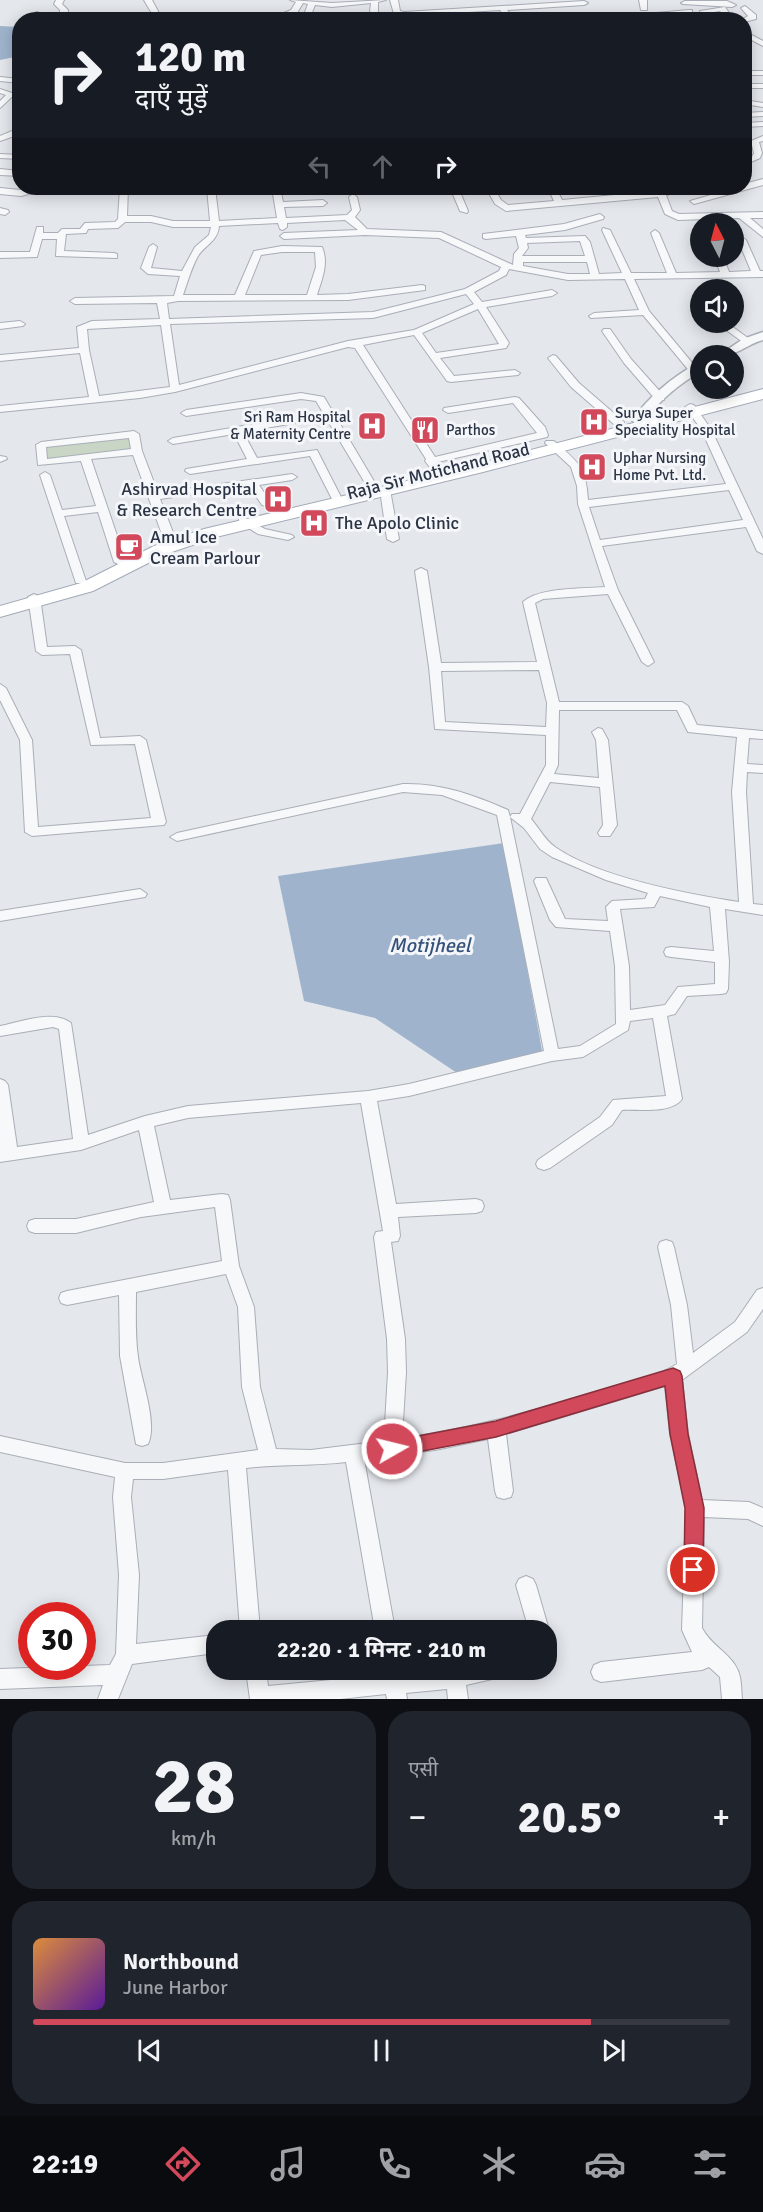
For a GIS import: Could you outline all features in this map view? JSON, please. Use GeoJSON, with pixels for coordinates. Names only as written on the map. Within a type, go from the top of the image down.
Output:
{"type":"FeatureCollection","features":[{"type":"Feature","properties":{"kind":"main road"},"geometry":{"type":"LineString","coordinates":[[0,612],[34,600],[87,587],[175,543],[246,521],[763,392]]}},
{"type":"Feature","properties":{"kind":"main road","name":"Raja Sir Motichand Road"},"geometry":{"type":"LineString","coordinates":[[0,605],[34,600],[170,540],[336,497],[379,489],[435,467],[552,445],[620,424],[640,422]]}},
{"type":"Feature","properties":{"kind":"street"},"geometry":{"type":"LineString","coordinates":[[297,1],[343,4],[378,0]]}},
{"type":"Feature","properties":{"kind":"street"},"geometry":{"type":"LineString","coordinates":[[476,0],[481,9]]}},
{"type":"Feature","properties":{"kind":"street"},"geometry":{"type":"LineString","coordinates":[[684,2],[732,5]]}},
{"type":"Feature","properties":{"kind":"street"},"geometry":{"type":"LineString","coordinates":[[309,12],[312,3]]}},
{"type":"Feature","properties":{"kind":"street"},"geometry":{"type":"LineString","coordinates":[[435,12],[584,3]]}},
{"type":"Feature","properties":{"kind":"street"},"geometry":{"type":"LineString","coordinates":[[502,8],[505,12]]}},
{"type":"Feature","properties":{"kind":"street"},"geometry":{"type":"LineString","coordinates":[[745,8],[749,12]]}},
{"type":"Feature","properties":{"kind":"street"},"geometry":{"type":"LineString","coordinates":[[704,12],[722,9],[727,12]]}},
{"type":"Feature","properties":{"kind":"street"},"geometry":{"type":"LineString","coordinates":[[0,91],[11,94],[5,104]]}},
{"type":"Feature","properties":{"kind":"street"},"geometry":{"type":"LineString","coordinates":[[752,161],[758,156],[759,140]]}},
{"type":"Feature","properties":{"kind":"street"},"geometry":{"type":"LineString","coordinates":[[114,256],[59,254],[64,232],[83,231],[85,226],[118,225],[122,219],[124,195]]}},
{"type":"Feature","properties":{"kind":"street"},"geometry":{"type":"LineString","coordinates":[[178,298],[198,248],[212,240],[216,231],[212,195]]}},
{"type":"Feature","properties":{"kind":"street"},"geometry":{"type":"LineString","coordinates":[[277,195],[284,236],[282,249]]}},
{"type":"Feature","properties":{"kind":"street"},"geometry":{"type":"LineString","coordinates":[[457,195],[464,211]]}},
{"type":"Feature","properties":{"kind":"street"},"geometry":{"type":"LineString","coordinates":[[494,195],[498,202],[506,208],[650,195]]}},
{"type":"Feature","properties":{"kind":"street"},"geometry":{"type":"LineString","coordinates":[[555,195],[559,203]]}},
{"type":"Feature","properties":{"kind":"street"},"geometry":{"type":"LineString","coordinates":[[661,195],[668,212],[678,217],[690,217]]}},
{"type":"Feature","properties":{"kind":"street"},"geometry":{"type":"LineString","coordinates":[[694,201],[715,195]]}},
{"type":"Feature","properties":{"kind":"street"},"geometry":{"type":"LineString","coordinates":[[349,218],[356,210],[353,197]]}},
{"type":"Feature","properties":{"kind":"street"},"geometry":{"type":"LineString","coordinates":[[279,205],[323,203]]}},
{"type":"Feature","properties":{"kind":"street"},"geometry":{"type":"LineString","coordinates":[[744,215],[763,215]]}},
{"type":"Feature","properties":{"kind":"street"},"geometry":{"type":"LineString","coordinates":[[521,237],[600,217]]}},
{"type":"Feature","properties":{"kind":"street"},"geometry":{"type":"LineString","coordinates":[[122,219],[151,219],[172,224],[215,224],[282,219],[349,218],[365,232]]}},
{"type":"Feature","properties":{"kind":"street"},"geometry":{"type":"LineString","coordinates":[[744,218],[763,234]]}},
{"type":"Feature","properties":{"kind":"street"},"geometry":{"type":"LineString","coordinates":[[606,230],[645,312],[690,361]]}},
{"type":"Feature","properties":{"kind":"street"},"geometry":{"type":"LineString","coordinates":[[284,236],[365,232],[441,235],[506,266],[568,259],[590,259]]}},
{"type":"Feature","properties":{"kind":"street"},"geometry":{"type":"LineString","coordinates":[[655,232],[673,276]]}},
{"type":"Feature","properties":{"kind":"street"},"geometry":{"type":"LineString","coordinates":[[0,255],[34,255],[40,233],[62,236]]}},
{"type":"Feature","properties":{"kind":"street"},"geometry":{"type":"LineString","coordinates":[[486,236],[582,238],[586,242],[595,277]]}},
{"type":"Feature","properties":{"kind":"street"},"geometry":{"type":"LineString","coordinates":[[519,264],[518,254],[524,248],[521,237]]}},
{"type":"Feature","properties":{"kind":"street"},"geometry":{"type":"LineString","coordinates":[[519,264],[568,277],[673,276],[699,279],[760,274],[744,244]]}},
{"type":"Feature","properties":{"kind":"street"},"geometry":{"type":"LineString","coordinates":[[153,247],[146,268],[148,271],[186,274]]}},
{"type":"Feature","properties":{"kind":"street"},"geometry":{"type":"LineString","coordinates":[[239,298],[257,253],[282,249],[320,250],[319,272],[311,297]]}},
{"type":"Feature","properties":{"kind":"street"},"geometry":{"type":"LineString","coordinates":[[568,259],[568,277]]}},
{"type":"Feature","properties":{"kind":"street"},"geometry":{"type":"LineString","coordinates":[[95,399],[84,350],[83,326],[373,315],[468,291],[503,273],[506,266]]}},
{"type":"Feature","properties":{"kind":"street"},"geometry":{"type":"LineString","coordinates":[[723,267],[726,275]]}},
{"type":"Feature","properties":{"kind":"street"},"geometry":{"type":"LineString","coordinates":[[75,301],[365,296],[422,288]]}},
{"type":"Feature","properties":{"kind":"street"},"geometry":{"type":"LineString","coordinates":[[434,356],[503,346],[500,333],[468,291]]}},
{"type":"Feature","properties":{"kind":"street"},"geometry":{"type":"LineString","coordinates":[[0,409],[140,395],[175,389],[348,344],[416,332],[480,305],[552,293]]}},
{"type":"Feature","properties":{"kind":"street"},"geometry":{"type":"LineString","coordinates":[[164,300],[175,389]]}},
{"type":"Feature","properties":{"kind":"street"},"geometry":{"type":"LineString","coordinates":[[594,315],[645,312]]}},
{"type":"Feature","properties":{"kind":"street"},"geometry":{"type":"LineString","coordinates":[[0,326],[20,324]]}},
{"type":"Feature","properties":{"kind":"street"},"geometry":{"type":"LineString","coordinates":[[607,331],[627,361],[660,398]]}},
{"type":"Feature","properties":{"kind":"street"},"geometry":{"type":"LineString","coordinates":[[416,332],[451,379],[515,373]]}},
{"type":"Feature","properties":{"kind":"street"},"geometry":{"type":"LineString","coordinates":[[735,333],[747,341]]}},
{"type":"Feature","properties":{"kind":"street"},"geometry":{"type":"LineString","coordinates":[[741,345],[763,336]]}},
{"type":"Feature","properties":{"kind":"street"},"geometry":{"type":"LineString","coordinates":[[348,344],[358,345],[435,467],[543,435],[541,429],[515,400],[448,410]]}},
{"type":"Feature","properties":{"kind":"street"},"geometry":{"type":"LineString","coordinates":[[0,358],[84,350]]}},
{"type":"Feature","properties":{"kind":"street"},"geometry":{"type":"LineString","coordinates":[[553,358],[575,385],[620,424]]}},
{"type":"Feature","properties":{"kind":"street"},"geometry":{"type":"LineString","coordinates":[[640,422],[648,407],[690,374]]}},
{"type":"Feature","properties":{"kind":"street"},"geometry":{"type":"LineString","coordinates":[[186,413],[302,396],[320,399],[379,489],[393,539]]}},
{"type":"Feature","properties":{"kind":"street"},"geometry":{"type":"LineString","coordinates":[[692,409],[706,429],[763,551]]}},
{"type":"Feature","properties":{"kind":"street"},"geometry":{"type":"LineString","coordinates":[[173,441],[296,420]]}},
{"type":"Feature","properties":{"kind":"street"},"geometry":{"type":"LineString","coordinates":[[237,430],[254,462]]}},
{"type":"Feature","properties":{"kind":"street"},"geometry":{"type":"LineString","coordinates":[[136,451],[42,463],[41,445],[134,434],[136,451],[170,540]]}},
{"type":"Feature","properties":{"kind":"street"},"geometry":{"type":"LineString","coordinates":[[552,445],[576,466],[582,486],[583,504],[595,544],[612,590],[648,662]]}},
{"type":"Feature","properties":{"kind":"street"},"geometry":{"type":"LineString","coordinates":[[190,471],[313,453],[336,497]]}},
{"type":"Feature","properties":{"kind":"street"},"geometry":{"type":"LineString","coordinates":[[85,457],[120,562]]}},
{"type":"Feature","properties":{"kind":"street"},"geometry":{"type":"LineString","coordinates":[[45,475],[80,581]]}},
{"type":"Feature","properties":{"kind":"street"},"geometry":{"type":"LineString","coordinates":[[154,497],[292,477]]}},
{"type":"Feature","properties":{"kind":"street"},"geometry":{"type":"LineString","coordinates":[[252,483],[266,503]]}},
{"type":"Feature","properties":{"kind":"street"},"geometry":{"type":"LineString","coordinates":[[583,504],[733,486]]}},
{"type":"Feature","properties":{"kind":"street"},"geometry":{"type":"LineString","coordinates":[[58,514],[102,508]]}},
{"type":"Feature","properties":{"kind":"street"},"geometry":{"type":"LineString","coordinates":[[246,521],[262,532],[288,537]]}},
{"type":"Feature","properties":{"kind":"street"},"geometry":{"type":"LineString","coordinates":[[595,544],[749,523]]}},
{"type":"Feature","properties":{"kind":"street"},"geometry":{"type":"LineString","coordinates":[[421,572],[435,667],[439,726],[553,731]]}},
{"type":"Feature","properties":{"kind":"street"},"geometry":{"type":"LineString","coordinates":[[524,819],[552,765],[553,731],[553,706],[529,602],[541,596],[612,590]]}},
{"type":"Feature","properties":{"kind":"street"},"geometry":{"type":"LineString","coordinates":[[0,688],[26,740],[32,832],[159,822],[140,740],[95,742],[75,650],[42,651],[34,600]]}},
{"type":"Feature","properties":{"kind":"street"},"geometry":{"type":"LineString","coordinates":[[435,667],[543,666]]}},
{"type":"Feature","properties":{"kind":"street"},"geometry":{"type":"LineString","coordinates":[[553,706],[682,706],[692,729],[763,735]]}},
{"type":"Feature","properties":{"kind":"street"},"geometry":{"type":"LineString","coordinates":[[598,732],[602,740],[610,825],[605,833]]}},
{"type":"Feature","properties":{"kind":"street"},"geometry":{"type":"LineString","coordinates":[[743,735],[739,792],[746,908]]}},
{"type":"Feature","properties":{"kind":"street"},"geometry":{"type":"LineString","coordinates":[[740,768],[763,769]]}},
{"type":"Feature","properties":{"kind":"street"},"geometry":{"type":"LineString","coordinates":[[545,777],[606,783]]}},
{"type":"Feature","properties":{"kind":"street"},"geometry":{"type":"LineString","coordinates":[[177,837],[403,788],[425,787],[446,790],[524,819],[547,848],[564,858],[657,890],[763,910]]}},
{"type":"Feature","properties":{"kind":"street"},"geometry":{"type":"LineString","coordinates":[[503,813],[552,1055]]}},
{"type":"Feature","properties":{"kind":"street"},"geometry":{"type":"LineString","coordinates":[[541,881],[557,920],[561,924],[615,926]]}},
{"type":"Feature","properties":{"kind":"street"},"geometry":{"type":"LineString","coordinates":[[0,1085],[5,1156],[81,1144],[145,1122],[188,1112],[368,1097],[409,1090],[552,1055],[584,1051],[623,1026],[622,966],[612,909],[614,905],[647,904],[657,890]]}},
{"type":"Feature","properties":{"kind":"street"},"geometry":{"type":"LineString","coordinates":[[0,916],[140,894]]}},
{"type":"Feature","properties":{"kind":"street"},"geometry":{"type":"LineString","coordinates":[[624,1016],[670,1010],[683,991],[721,989],[723,976],[717,903]]}},
{"type":"Feature","properties":{"kind":"street"},"geometry":{"type":"LineString","coordinates":[[671,952],[720,957]]}},
{"type":"Feature","properties":{"kind":"street"},"geometry":{"type":"LineString","coordinates":[[544,1164],[606,1121],[618,1104],[674,1100],[659,1012]]}},
{"type":"Feature","properties":{"kind":"street"},"geometry":{"type":"LineString","coordinates":[[0,1031],[53,1022],[60,1022],[66,1027],[81,1144]]}},
{"type":"Feature","properties":{"kind":"street"},"geometry":{"type":"LineString","coordinates":[[368,1097],[389,1208],[387,1236],[397,1372],[392,1449]]}},
{"type":"Feature","properties":{"kind":"street"},"geometry":{"type":"LineString","coordinates":[[145,1122],[163,1207]]}},
{"type":"Feature","properties":{"kind":"street"},"geometry":{"type":"LineString","coordinates":[[35,1226],[76,1226],[141,1210],[222,1200],[231,1266],[246,1307],[251,1387],[269,1457]]}},
{"type":"Feature","properties":{"kind":"street"},"geometry":{"type":"LineString","coordinates":[[389,1208],[397,1211],[476,1206]]}},
{"type":"Feature","properties":{"kind":"street"},"geometry":{"type":"LineString","coordinates":[[666,1247],[679,1305],[679,1434],[695,1508],[692,1630],[702,1646],[728,1671],[732,1699]]}},
{"type":"Feature","properties":{"kind":"street"},"geometry":{"type":"LineString","coordinates":[[67,1298],[231,1266]]}},
{"type":"Feature","properties":{"kind":"street"},"geometry":{"type":"LineString","coordinates":[[127,1285],[129,1356],[140,1408],[142,1438]]}},
{"type":"Feature","properties":{"kind":"street"},"geometry":{"type":"LineString","coordinates":[[0,1444],[125,1471],[163,1471],[269,1457],[311,1458],[354,1454],[496,1429],[680,1372],[741,1327],[763,1295]]}},
{"type":"Feature","properties":{"kind":"street"},"geometry":{"type":"LineString","coordinates":[[496,1429],[504,1491]]}},
{"type":"Feature","properties":{"kind":"street"},"geometry":{"type":"LineString","coordinates":[[354,1454],[383,1620]]}},
{"type":"Feature","properties":{"kind":"street"},"geometry":{"type":"LineString","coordinates":[[236,1461],[249,1620]]}},
{"type":"Feature","properties":{"kind":"street"},"geometry":{"type":"LineString","coordinates":[[108,1699],[126,1655],[129,1575],[122,1497],[125,1471]]}},
{"type":"Feature","properties":{"kind":"street"},"geometry":{"type":"LineString","coordinates":[[695,1508],[749,1510],[763,1517]]}},
{"type":"Feature","properties":{"kind":"street"},"geometry":{"type":"LineString","coordinates":[[526,1585],[536,1620]]}},
{"type":"Feature","properties":{"kind":"street"},"geometry":{"type":"LineString","coordinates":[[126,1655],[206,1645]]}},
{"type":"Feature","properties":{"kind":"street"},"geometry":{"type":"LineString","coordinates":[[600,1672],[702,1660],[702,1646]]}},
{"type":"Feature","properties":{"kind":"street"},"geometry":{"type":"LineString","coordinates":[[0,1679],[116,1675]]}},
{"type":"Feature","properties":{"kind":"street"},"geometry":{"type":"LineString","coordinates":[[257,1680],[260,1698],[435,1680]]}},
{"type":"Feature","properties":{"kind":"street"},"geometry":{"type":"LineString","coordinates":[[455,1680],[458,1699]]}},
{"type":"Feature","properties":{"kind":"green space"},"geometry":{"type":"Polygon","coordinates":[[[130,435],[133,449],[42,461],[44,445],[130,435]]]}},
{"type":"Feature","properties":{"kind":"water"},"geometry":{"type":"Polygon","coordinates":[[[0,26],[12,27],[12,57],[0,60],[0,26]]]}},
{"type":"Feature","properties":{"kind":"water","name":"Motijheel"},"geometry":{"type":"Polygon","coordinates":[[[504,843],[543,1056],[460,1075],[375,1018],[304,1001],[278,876],[504,843]]]}},
{"type":"Feature","properties":{"kind":"place","name":"Surya Super Speciality Hospital"},"geometry":{"type":"Point","coordinates":[594,422]}},
{"type":"Feature","properties":{"kind":"place","name":"Sri Ram Hospital & Maternity Centre"},"geometry":{"type":"Point","coordinates":[372,426]}},
{"type":"Feature","properties":{"kind":"place","name":"Parthos"},"geometry":{"type":"Point","coordinates":[425,430]}},
{"type":"Feature","properties":{"kind":"place","name":"Uphar Nursing Home Pvt. Ltd."},"geometry":{"type":"Point","coordinates":[592,467]}},
{"type":"Feature","properties":{"kind":"place","name":"Ashirvad Hospital & Research Centre"},"geometry":{"type":"Point","coordinates":[278,499]}},
{"type":"Feature","properties":{"kind":"place","name":"The Apolo Clinic"},"geometry":{"type":"Point","coordinates":[314,523]}},
{"type":"Feature","properties":{"kind":"place","name":"Amul Ice Cream Parlour"},"geometry":{"type":"Point","coordinates":[129,547]}},
{"type":"Feature","properties":{"kind":"route"},"geometry":{"type":"LineString","coordinates":[[392,1449],[496,1429],[673,1376],[679,1434],[695,1508],[693,1570]]}}]}
